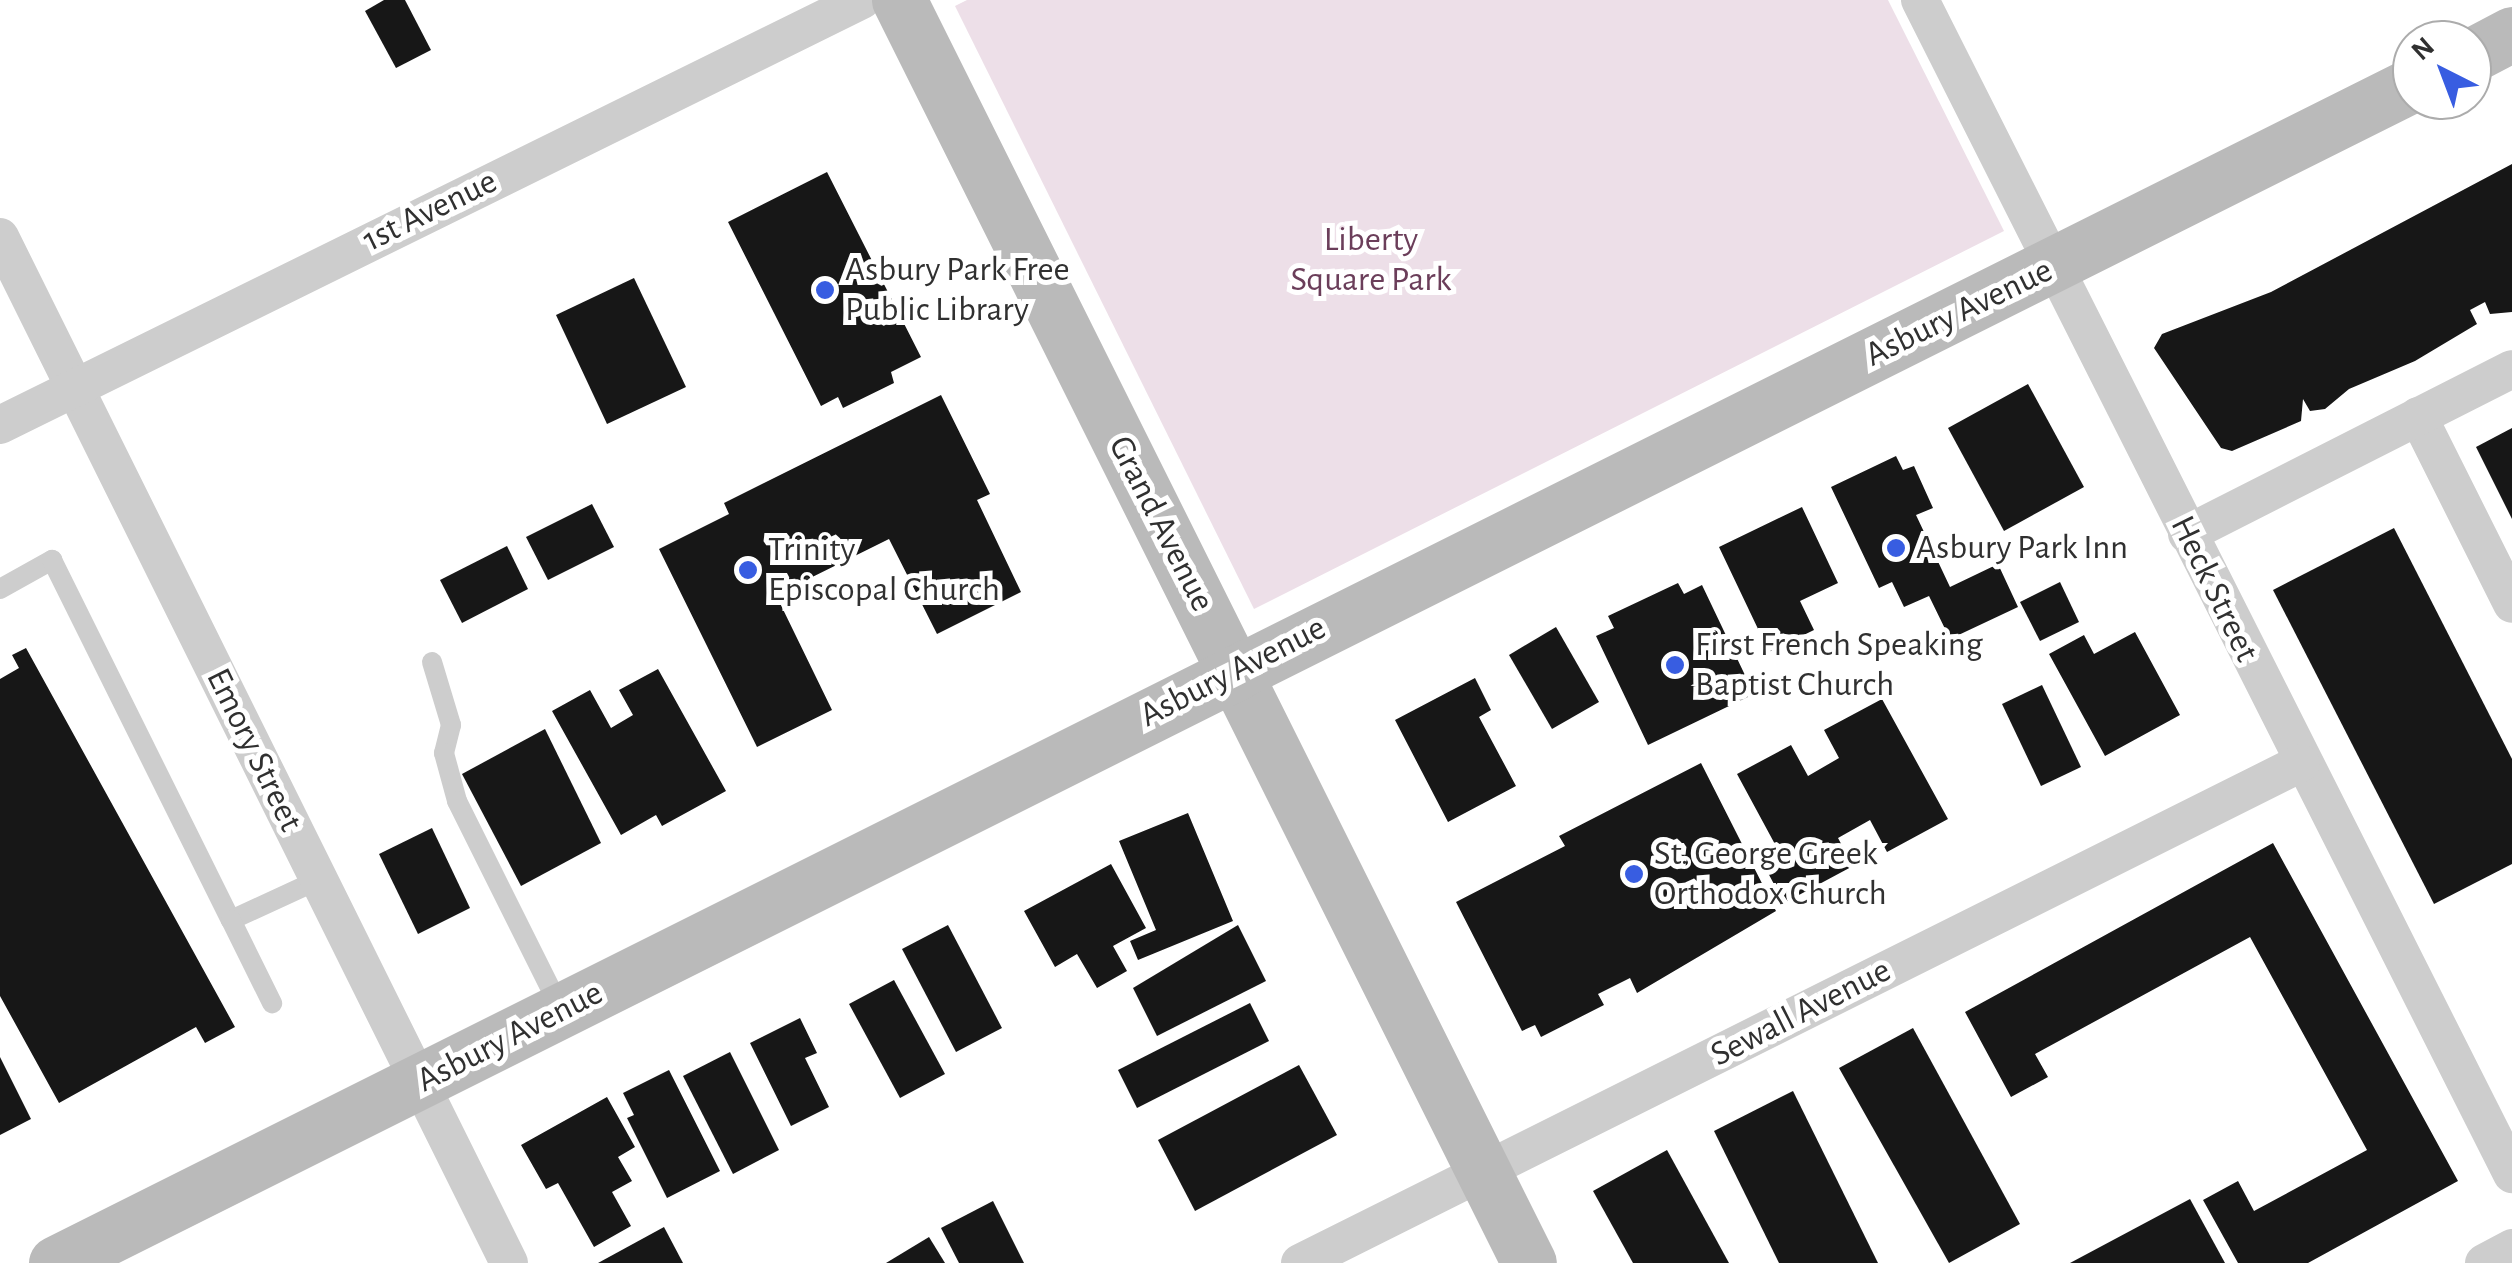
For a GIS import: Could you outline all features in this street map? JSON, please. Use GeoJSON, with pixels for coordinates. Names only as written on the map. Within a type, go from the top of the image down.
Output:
{"type":"FeatureCollection","features":[{"type":"Feature","properties":{"kind":"street","name":"1st Avenue"},"geometry":{"type":"LineString","coordinates":[[0,425],[862,0]]}},
{"type":"Feature","properties":{"kind":"street","name":"Grand Avenue"},"geometry":{"type":"LineString","coordinates":[[899,0],[1529,1263]]}},
{"type":"Feature","properties":{"kind":"street","name":"Heck Street"},"geometry":{"type":"LineString","coordinates":[[1920,0],[2301,764],[2512,1174]]}},
{"type":"Feature","properties":{"kind":"street","name":"Asbury Avenue"},"geometry":{"type":"LineString","coordinates":[[56,1263],[1234,670],[2053,267],[2392,95]]}},
{"type":"Feature","properties":{"kind":"street","name":"Emory Street"},"geometry":{"type":"LineString","coordinates":[[0,237],[509,1263]]}},
{"type":"Feature","properties":{"kind":"street"},"geometry":{"type":"LineString","coordinates":[[2187,534],[2512,369]]}},
{"type":"Feature","properties":{"kind":"street"},"geometry":{"type":"LineString","coordinates":[[2418,416],[2512,604]]}},
{"type":"Feature","properties":{"kind":"street","name":"Sewall Avenue"},"geometry":{"type":"LineString","coordinates":[[1300,1263],[2301,764]]}},
{"type":"Feature","properties":{"kind":"street"},"geometry":{"type":"LineString","coordinates":[[2484,1263],[2512,1248]]}},
{"type":"Feature","properties":{"kind":"lane"},"geometry":{"type":"LineString","coordinates":[[0,588],[52,560],[272,1003]]}},
{"type":"Feature","properties":{"kind":"lane"},"geometry":{"type":"LineString","coordinates":[[432,662],[451,725],[444,753],[457,800],[562,1011]]}},
{"type":"Feature","properties":{"kind":"lane"},"geometry":{"type":"LineString","coordinates":[[231,920],[318,880]]}},
{"type":"Feature","properties":{"kind":"green space","name":"Liberty Square Park"},"geometry":{"type":"Polygon","coordinates":[[[967,0],[1888,0],[2004,231],[1254,609],[955,6],[967,0]]]}},
{"type":"Feature","properties":{"kind":"building"},"geometry":{"type":"Polygon","coordinates":[[[384,0],[405,0],[431,50],[396,68],[365,11],[384,0]]]}},
{"type":"Feature","properties":{"kind":"building"},"geometry":{"type":"Polygon","coordinates":[[[2512,164],[2512,312],[2490,314],[2485,302],[2470,310],[2477,324],[2415,361],[2349,389],[2325,409],[2310,411],[2303,399],[2301,421],[2232,451],[2221,448],[2154,348],[2162,334],[2271,292],[2512,164]]]}},
{"type":"Feature","properties":{"kind":"building","name":"Asbury Park Free Public Library"},"geometry":{"type":"Polygon","coordinates":[[[827,172],[921,357],[891,372],[894,383],[843,408],[838,397],[821,406],[728,222],[827,172]]]}},
{"type":"Feature","properties":{"kind":"building"},"geometry":{"type":"Polygon","coordinates":[[[634,278],[686,387],[607,424],[556,315],[634,278]]]}},
{"type":"Feature","properties":{"kind":"building"},"geometry":{"type":"Polygon","coordinates":[[[2028,384],[2084,487],[2004,531],[1948,428],[2028,384]]]}},
{"type":"Feature","properties":{"kind":"building","name":"Trinity Episcopal Church"},"geometry":{"type":"Polygon","coordinates":[[[941,395],[990,494],[977,500],[1021,592],[937,634],[889,539],[776,595],[832,710],[757,747],[659,549],[729,514],[724,503],[941,395]]]}},
{"type":"Feature","properties":{"kind":"building"},"geometry":{"type":"Polygon","coordinates":[[[2512,428],[2512,519],[2476,447],[2512,428]]]}},
{"type":"Feature","properties":{"kind":"building","name":"Asbury Park Inn"},"geometry":{"type":"Polygon","coordinates":[[[1896,456],[1903,470],[1914,466],[1933,508],[1916,515],[1950,587],[1998,564],[2018,607],[1950,639],[1929,596],[1904,607],[1892,582],[1879,588],[1831,487],[1896,456]]]}},
{"type":"Feature","properties":{"kind":"building"},"geometry":{"type":"Polygon","coordinates":[[[592,504],[614,547],[548,580],[526,537],[592,504]]]}},
{"type":"Feature","properties":{"kind":"building"},"geometry":{"type":"Polygon","coordinates":[[[1802,507],[1838,583],[1800,601],[1814,630],[1769,652],[1719,547],[1802,507]]]}},
{"type":"Feature","properties":{"kind":"building"},"geometry":{"type":"Polygon","coordinates":[[[2394,528],[2512,759],[2512,864],[2434,904],[2273,590],[2394,528]]]}},
{"type":"Feature","properties":{"kind":"building"},"geometry":{"type":"Polygon","coordinates":[[[507,546],[528,589],[462,623],[440,580],[507,546]]]}},
{"type":"Feature","properties":{"kind":"building"},"geometry":{"type":"Polygon","coordinates":[[[2060,582],[2079,622],[2040,641],[2020,602],[2060,582]]]}},
{"type":"Feature","properties":{"kind":"building","name":"First French Speaking Baptist Church"},"geometry":{"type":"Polygon","coordinates":[[[1678,583],[1684,594],[1702,585],[1754,694],[1648,745],[1596,636],[1614,628],[1608,616],[1678,583]]]}},
{"type":"Feature","properties":{"kind":"building"},"geometry":{"type":"Polygon","coordinates":[[[1556,627],[1599,702],[1552,729],[1509,655],[1556,627]]]}},
{"type":"Feature","properties":{"kind":"building"},"geometry":{"type":"Polygon","coordinates":[[[2135,632],[2180,715],[2105,756],[2049,654],[2084,635],[2094,654],[2135,632]]]}},
{"type":"Feature","properties":{"kind":"building"},"geometry":{"type":"Polygon","coordinates":[[[26,648],[235,1027],[205,1043],[196,1027],[59,1103],[0,996],[0,679],[19,668],[12,655],[26,648]]]}},
{"type":"Feature","properties":{"kind":"building"},"geometry":{"type":"Polygon","coordinates":[[[658,669],[726,791],[662,826],[656,815],[621,835],[552,711],[590,690],[611,728],[633,715],[619,690],[658,669]]]}},
{"type":"Feature","properties":{"kind":"building"},"geometry":{"type":"Polygon","coordinates":[[[1475,678],[1491,710],[1479,717],[1516,786],[1448,822],[1395,720],[1475,678]]]}},
{"type":"Feature","properties":{"kind":"building"},"geometry":{"type":"Polygon","coordinates":[[[2042,685],[2081,767],[2041,786],[2002,704],[2042,685]]]}},
{"type":"Feature","properties":{"kind":"building"},"geometry":{"type":"Polygon","coordinates":[[[1882,699],[1948,819],[1887,852],[1870,820],[1838,838],[1853,866],[1784,903],[1767,871],[1784,861],[1737,774],[1791,745],[1808,776],[1839,758],[1824,730],[1882,699]]]}},
{"type":"Feature","properties":{"kind":"building"},"geometry":{"type":"Polygon","coordinates":[[[545,729],[601,843],[521,886],[462,774],[545,729]]]}},
{"type":"Feature","properties":{"kind":"building","name":"St. George Greek Orthodox Church"},"geometry":{"type":"Polygon","coordinates":[[[1701,763],[1776,911],[1637,993],[1630,978],[1598,994],[1604,1005],[1541,1037],[1535,1025],[1522,1031],[1456,902],[1565,846],[1559,836],[1701,763]]]}},
{"type":"Feature","properties":{"kind":"building"},"geometry":{"type":"Polygon","coordinates":[[[1188,813],[1233,921],[1138,960],[1130,941],[1156,930],[1119,841],[1188,813]]]}},
{"type":"Feature","properties":{"kind":"building"},"geometry":{"type":"Polygon","coordinates":[[[432,828],[470,908],[418,934],[379,854],[432,828]]]}},
{"type":"Feature","properties":{"kind":"building"},"geometry":{"type":"Polygon","coordinates":[[[2273,843],[2458,1181],[2308,1263],[2238,1263],[2203,1200],[2238,1181],[2254,1211],[2367,1150],[2250,937],[2035,1054],[2048,1077],[2011,1097],[1965,1012],[2273,843]]]}},
{"type":"Feature","properties":{"kind":"building"},"geometry":{"type":"Polygon","coordinates":[[[1111,864],[1146,928],[1113,946],[1127,971],[1097,988],[1077,954],[1055,967],[1024,911],[1111,864]]]}},
{"type":"Feature","properties":{"kind":"building"},"geometry":{"type":"Polygon","coordinates":[[[948,925],[1002,1028],[956,1052],[902,949],[948,925]]]}},
{"type":"Feature","properties":{"kind":"building"},"geometry":{"type":"Polygon","coordinates":[[[1238,925],[1266,981],[1157,1036],[1133,988],[1238,925]]]}},
{"type":"Feature","properties":{"kind":"building"},"geometry":{"type":"Polygon","coordinates":[[[894,980],[945,1074],[900,1098],[849,1004],[894,980]]]}},
{"type":"Feature","properties":{"kind":"building"},"geometry":{"type":"Polygon","coordinates":[[[1250,1003],[1269,1041],[1137,1108],[1118,1070],[1250,1003]]]}},
{"type":"Feature","properties":{"kind":"building"},"geometry":{"type":"Polygon","coordinates":[[[800,1018],[817,1053],[805,1058],[829,1107],[791,1126],[750,1043],[800,1018]]]}},
{"type":"Feature","properties":{"kind":"building"},"geometry":{"type":"Polygon","coordinates":[[[1913,1028],[2020,1224],[1949,1263],[1839,1068],[1913,1028]]]}},
{"type":"Feature","properties":{"kind":"building"},"geometry":{"type":"Polygon","coordinates":[[[730,1052],[779,1150],[733,1174],[683,1076],[730,1052]]]}},
{"type":"Feature","properties":{"kind":"building"},"geometry":{"type":"Polygon","coordinates":[[[0,1057],[31,1119],[0,1135],[0,1057]]]}},
{"type":"Feature","properties":{"kind":"building"},"geometry":{"type":"Polygon","coordinates":[[[1299,1065],[1337,1135],[1195,1211],[1158,1140],[1299,1065]]]}},
{"type":"Feature","properties":{"kind":"building"},"geometry":{"type":"Polygon","coordinates":[[[669,1070],[720,1171],[667,1198],[627,1118],[634,1115],[623,1093],[669,1070]]]}},
{"type":"Feature","properties":{"kind":"building"},"geometry":{"type":"Polygon","coordinates":[[[1793,1091],[1878,1263],[1779,1263],[1714,1131],[1793,1091]]]}},
{"type":"Feature","properties":{"kind":"building"},"geometry":{"type":"Polygon","coordinates":[[[607,1097],[635,1147],[618,1157],[632,1181],[612,1192],[631,1226],[594,1247],[558,1183],[546,1189],[521,1145],[607,1097]]]}},
{"type":"Feature","properties":{"kind":"building"},"geometry":{"type":"Polygon","coordinates":[[[1667,1150],[1729,1263],[1633,1263],[1593,1191],[1667,1150]]]}},
{"type":"Feature","properties":{"kind":"building"},"geometry":{"type":"Polygon","coordinates":[[[2190,1199],[2225,1263],[2070,1263],[2190,1199]]]}},
{"type":"Feature","properties":{"kind":"building"},"geometry":{"type":"Polygon","coordinates":[[[993,1201],[1024,1263],[959,1263],[941,1228],[993,1201]]]}},
{"type":"Feature","properties":{"kind":"building"},"geometry":{"type":"Polygon","coordinates":[[[664,1227],[683,1263],[598,1263],[664,1227]]]}},
{"type":"Feature","properties":{"kind":"building"},"geometry":{"type":"Polygon","coordinates":[[[929,1237],[945,1263],[886,1263],[929,1237]]]}},
{"type":"Feature","properties":{"kind":"place","name":"Asbury Park Free Public Library"},"geometry":{"type":"Point","coordinates":[825,290]}},
{"type":"Feature","properties":{"kind":"place","name":"Asbury Park Inn"},"geometry":{"type":"Point","coordinates":[1896,548]}},
{"type":"Feature","properties":{"kind":"place","name":"Trinity Episcopal Church"},"geometry":{"type":"Point","coordinates":[748,570]}},
{"type":"Feature","properties":{"kind":"place","name":"First French Speaking Baptist Church"},"geometry":{"type":"Point","coordinates":[1675,665]}},
{"type":"Feature","properties":{"kind":"place","name":"St. George Greek Orthodox Church"},"geometry":{"type":"Point","coordinates":[1634,874]}}]}
